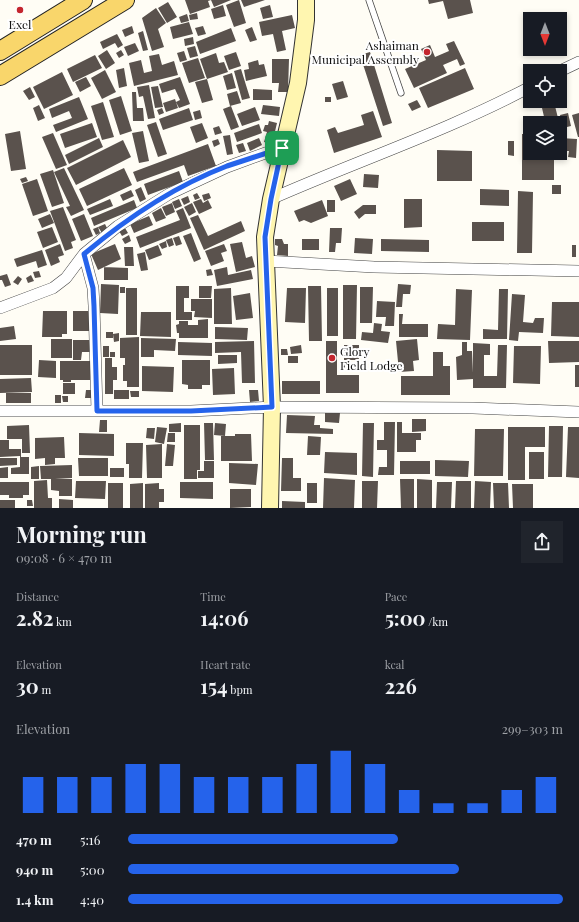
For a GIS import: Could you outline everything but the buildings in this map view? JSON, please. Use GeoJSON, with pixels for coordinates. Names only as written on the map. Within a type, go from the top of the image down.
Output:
{"type":"FeatureCollection","features":[{"type":"Feature","properties":{"kind":"main road"},"geometry":{"type":"LineString","coordinates":[[0,51],[83,0]]}},
{"type":"Feature","properties":{"kind":"main road"},"geometry":{"type":"LineString","coordinates":[[0,76],[125,0]]}},
{"type":"Feature","properties":{"kind":"street"},"geometry":{"type":"LineString","coordinates":[[270,508],[272,407],[265,237],[271,199],[298,83],[306,20],[306,0]]}},
{"type":"Feature","properties":{"kind":"street"},"geometry":{"type":"LineString","coordinates":[[567,68],[579,62]]}},
{"type":"Feature","properties":{"kind":"street"},"geometry":{"type":"LineString","coordinates":[[271,199],[388,152],[498,104],[523,91]]}},
{"type":"Feature","properties":{"kind":"street"},"geometry":{"type":"LineString","coordinates":[[0,308],[52,288],[66,278],[84,254],[118,226],[169,194],[226,167],[282,148]]}},
{"type":"Feature","properties":{"kind":"street"},"geometry":{"type":"LineString","coordinates":[[84,254],[93,288],[97,411]]}},
{"type":"Feature","properties":{"kind":"street"},"geometry":{"type":"LineString","coordinates":[[266,261],[374,267],[579,271]]}},
{"type":"Feature","properties":{"kind":"street"},"geometry":{"type":"LineString","coordinates":[[0,411],[191,411],[272,407],[473,408],[579,412]]}},
{"type":"Feature","properties":{"kind":"lane"},"geometry":{"type":"LineString","coordinates":[[368,0],[401,93]]}},
{"type":"Feature","properties":{"kind":"place","name":"Exel"},"geometry":{"type":"Point","coordinates":[20,10]}},
{"type":"Feature","properties":{"kind":"place","name":"Ashaiman Municipal Assembly"},"geometry":{"type":"Point","coordinates":[427,52]}},
{"type":"Feature","properties":{"kind":"place","name":"Glory Field Lodge"},"geometry":{"type":"Point","coordinates":[332,358]}},
{"type":"Feature","properties":{"kind":"route"},"geometry":{"type":"LineString","coordinates":[[282,148],[271,199],[265,237],[272,407],[191,411],[97,411],[93,288],[84,254],[118,226],[169,194],[226,167],[282,148]]}}]}
